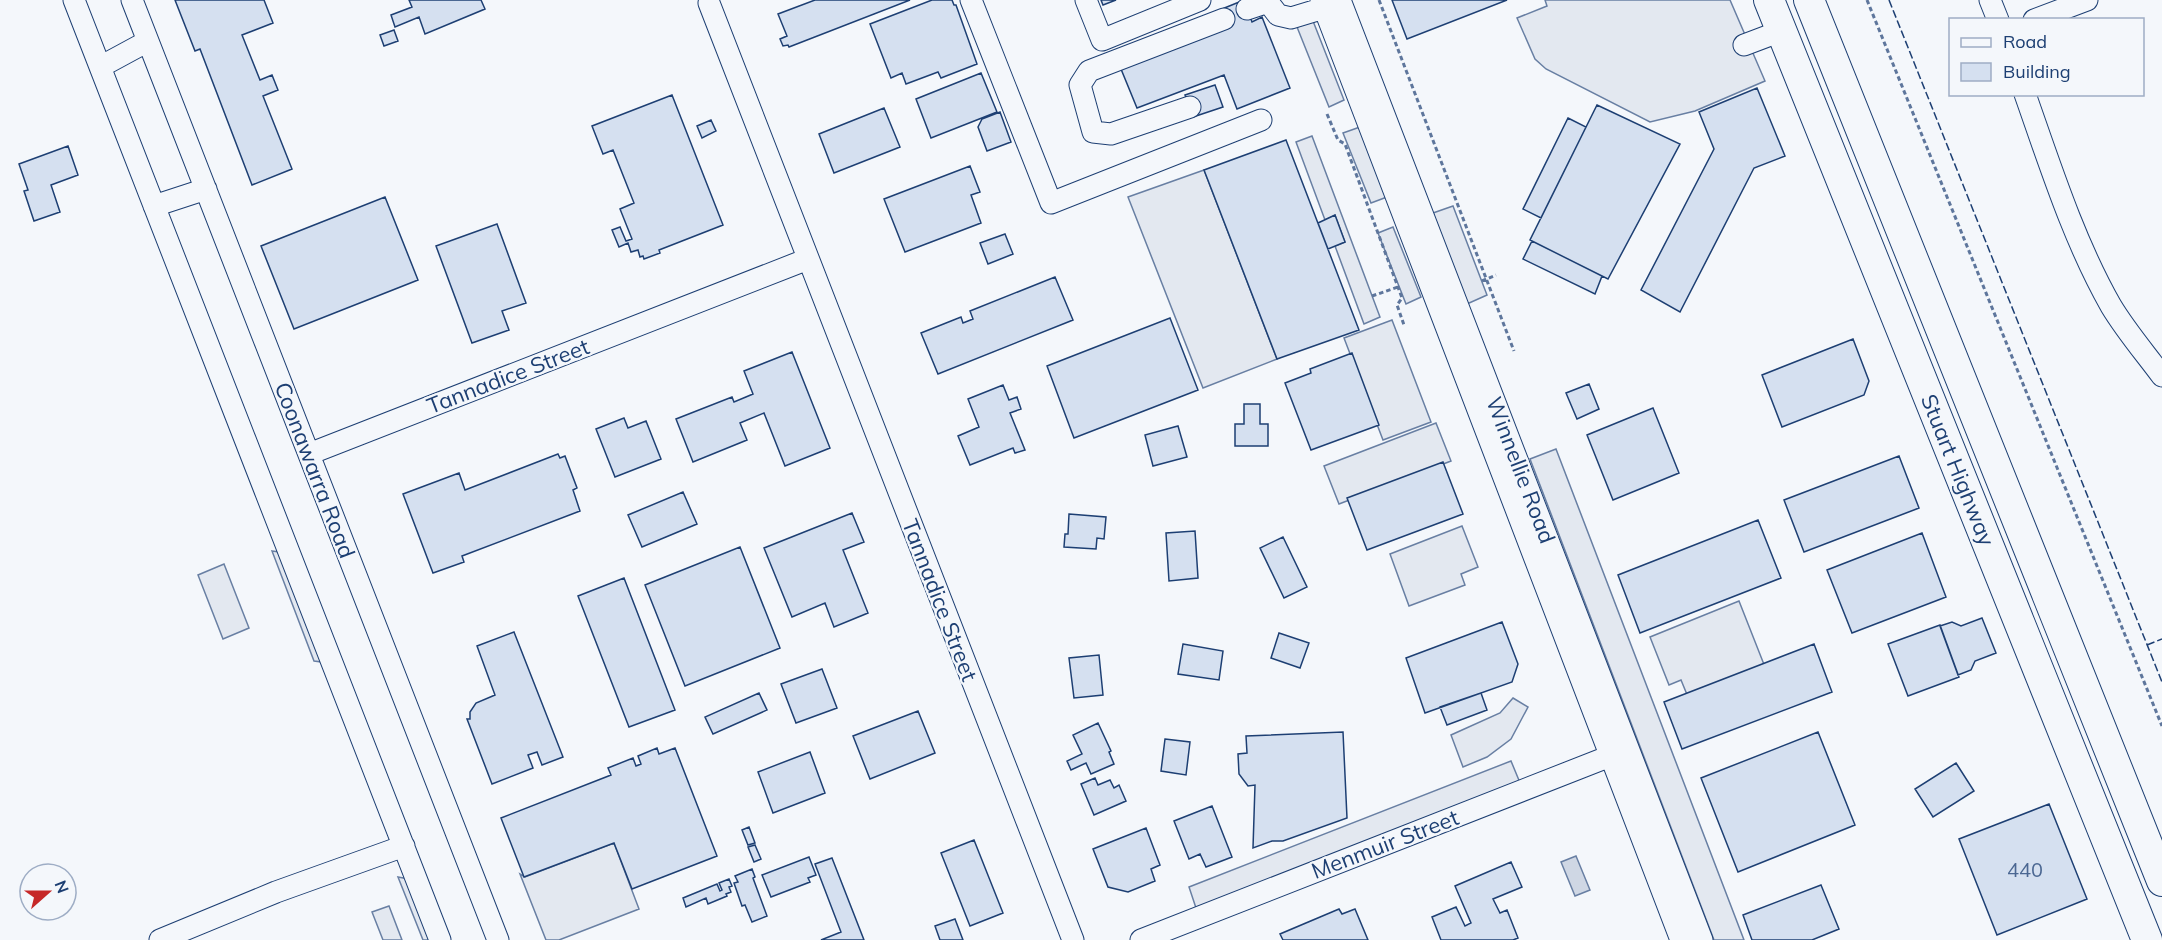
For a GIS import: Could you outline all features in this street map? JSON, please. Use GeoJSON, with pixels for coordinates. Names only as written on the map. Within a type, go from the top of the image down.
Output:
{"type":"FeatureCollection","features":[{"type":"Feature","properties":{"kind":"highway","name":"Stuart Highway"},"geometry":{"type":"LineString","coordinates":[[1769,0],[2147,940]]}},
{"type":"Feature","properties":{"kind":"highway","name":"Stuart Highway"},"geometry":{"type":"LineString","coordinates":[[1809,0],[2162,881]]}},
{"type":"Feature","properties":{"kind":"highway"},"geometry":{"type":"LineString","coordinates":[[1806,92],[1840,78]]}},
{"type":"Feature","properties":{"kind":"street"},"geometry":{"type":"LineString","coordinates":[[74,0],[440,940]]}},
{"type":"Feature","properties":{"kind":"street","name":"Coonawarra Road"},"geometry":{"type":"LineString","coordinates":[[132,0],[498,940]]}},
{"type":"Feature","properties":{"kind":"street"},"geometry":{"type":"LineString","coordinates":[[971,0],[1052,203],[1261,120]]}},
{"type":"Feature","properties":{"kind":"street"},"geometry":{"type":"LineString","coordinates":[[1086,0],[1102,40],[1200,0]]}},
{"type":"Feature","properties":{"kind":"street"},"geometry":{"type":"LineString","coordinates":[[1990,0],[1997,18]]}},
{"type":"Feature","properties":{"kind":"street"},"geometry":{"type":"LineString","coordinates":[[2039,18],[2087,0]]}},
{"type":"Feature","properties":{"kind":"street"},"geometry":{"type":"LineString","coordinates":[[1247,9],[1269,1],[1278,15],[1291,18],[1328,3]]}},
{"type":"Feature","properties":{"kind":"street","name":"Tannadice Street"},"geometry":{"type":"LineString","coordinates":[[709,3],[1073,940]]}},
{"type":"Feature","properties":{"kind":"street","name":"Winnellie Road"},"geometry":{"type":"LineString","coordinates":[[1328,3],[1619,752],[1702,940]]}},
{"type":"Feature","properties":{"kind":"street"},"geometry":{"type":"LineString","coordinates":[[1190,108],[1111,134],[1093,132],[1080,85],[1089,71],[1224,19]]}},
{"type":"Feature","properties":{"kind":"street"},"geometry":{"type":"LineString","coordinates":[[1744,45],[1781,31]]}},
{"type":"Feature","properties":{"kind":"street"},"geometry":{"type":"LineString","coordinates":[[100,67],[148,41]]}},
{"type":"Feature","properties":{"kind":"street"},"geometry":{"type":"LineString","coordinates":[[2026,96],[2060,190],[2099,284],[2112,307],[2162,376]]}},
{"type":"Feature","properties":{"kind":"street"},"geometry":{"type":"LineString","coordinates":[[154,206],[206,189]]}},
{"type":"Feature","properties":{"kind":"street","name":"Tannadice Street"},"geometry":{"type":"LineString","coordinates":[[309,454],[808,260]]}},
{"type":"Feature","properties":{"kind":"street","name":"Winnellie Road"},"geometry":{"type":"LineString","coordinates":[[1619,752],[1681,940]]}},
{"type":"Feature","properties":{"kind":"street","name":"Menmuir Street"},"geometry":{"type":"LineString","coordinates":[[1141,940],[1619,752]]}},
{"type":"Feature","properties":{"kind":"street"},"geometry":{"type":"LineString","coordinates":[[160,940],[276,892],[404,846]]}},
{"type":"Feature","properties":{"kind":"path"},"geometry":{"type":"LineString","coordinates":[[1379,0],[1514,351]]}},
{"type":"Feature","properties":{"kind":"path"},"geometry":{"type":"LineString","coordinates":[[1867,0],[2162,726]]}},
{"type":"Feature","properties":{"kind":"path"},"geometry":{"type":"LineString","coordinates":[[1327,114],[1338,140],[1345,144],[1398,287],[1402,298],[1397,305],[1404,325]]}},
{"type":"Feature","properties":{"kind":"path"},"geometry":{"type":"LineString","coordinates":[[1462,229],[1467,227]]}},
{"type":"Feature","properties":{"kind":"path"},"geometry":{"type":"LineString","coordinates":[[1482,281],[1496,275]]}},
{"type":"Feature","properties":{"kind":"path"},"geometry":{"type":"LineString","coordinates":[[1372,296],[1398,287]]}},
{"type":"Feature","properties":{"kind":"shaded area"},"geometry":{"type":"Polygon","coordinates":[[[1545,0],[1730,0],[1765,81],[1695,111],[1650,122],[1546,69],[1535,59],[1517,18],[1547,6],[1545,0]]]}},
{"type":"Feature","properties":{"kind":"shaded area"},"geometry":{"type":"Polygon","coordinates":[[[1313,21],[1344,100],[1329,107],[1297,27],[1313,21]]]}},
{"type":"Feature","properties":{"kind":"shaded area"},"geometry":{"type":"Polygon","coordinates":[[[1360,127],[1387,197],[1371,203],[1343,133],[1360,127]]]}},
{"type":"Feature","properties":{"kind":"shaded area"},"geometry":{"type":"Polygon","coordinates":[[[1312,136],[1380,317],[1364,324],[1335,246],[1345,242],[1335,215],[1325,220],[1296,142],[1312,136]]]}},
{"type":"Feature","properties":{"kind":"shaded area"},"geometry":{"type":"Polygon","coordinates":[[[1204,170],[1277,359],[1203,388],[1128,197],[1204,170]]]}},
{"type":"Feature","properties":{"kind":"shaded area"},"geometry":{"type":"Polygon","coordinates":[[[1453,206],[1487,295],[1467,304],[1433,213],[1453,206]]]}},
{"type":"Feature","properties":{"kind":"shaded area"},"geometry":{"type":"Polygon","coordinates":[[[1393,227],[1421,297],[1406,304],[1378,233],[1393,227]]]}},
{"type":"Feature","properties":{"kind":"shaded area"},"geometry":{"type":"Polygon","coordinates":[[[1392,320],[1431,422],[1383,440],[1344,338],[1392,320]]]}},
{"type":"Feature","properties":{"kind":"shaded area"},"geometry":{"type":"Polygon","coordinates":[[[1436,423],[1451,461],[1339,504],[1324,466],[1436,423]]]}},
{"type":"Feature","properties":{"kind":"shaded area"},"geometry":{"type":"Polygon","coordinates":[[[1556,449],[1744,940],[1714,940],[1530,459],[1556,449]]]}},
{"type":"Feature","properties":{"kind":"shaded area"},"geometry":{"type":"Polygon","coordinates":[[[1462,526],[1478,567],[1461,574],[1465,585],[1409,606],[1390,554],[1462,526]]]}},
{"type":"Feature","properties":{"kind":"shaded area"},"geometry":{"type":"Polygon","coordinates":[[[272,551],[287,553],[330,663],[314,661],[272,551]]]}},
{"type":"Feature","properties":{"kind":"shaded area"},"geometry":{"type":"Polygon","coordinates":[[[224,564],[249,628],[223,639],[198,575],[224,564]]]}},
{"type":"Feature","properties":{"kind":"shaded area"},"geometry":{"type":"Polygon","coordinates":[[[1739,601],[1765,667],[1688,697],[1681,680],[1669,685],[1650,637],[1739,601]]]}},
{"type":"Feature","properties":{"kind":"shaded area"},"geometry":{"type":"Polygon","coordinates":[[[1513,698],[1528,707],[1511,739],[1487,757],[1463,767],[1451,735],[1500,713],[1513,698]]]}},
{"type":"Feature","properties":{"kind":"shaded area"},"geometry":{"type":"Polygon","coordinates":[[[1511,761],[1523,790],[1199,917],[1189,887],[1511,761]]]}},
{"type":"Feature","properties":{"kind":"shaded area"},"geometry":{"type":"Polygon","coordinates":[[[614,843],[639,909],[559,940],[546,940],[520,874],[525,877],[614,843]]]}},
{"type":"Feature","properties":{"kind":"shaded area"},"geometry":{"type":"Polygon","coordinates":[[[1576,856],[1590,890],[1575,896],[1561,862],[1576,856]]]}},
{"type":"Feature","properties":{"kind":"shaded area"},"geometry":{"type":"Polygon","coordinates":[[[398,877],[414,880],[438,940],[423,940],[398,877]]]}},
{"type":"Feature","properties":{"kind":"shaded area"},"geometry":{"type":"Polygon","coordinates":[[[389,906],[402,940],[383,940],[372,912],[389,906]]]}},
{"type":"Feature","properties":{"kind":"building"},"geometry":{"type":"Polygon","coordinates":[[[175,0],[264,0],[273,23],[242,35],[260,80],[272,75],[278,90],[263,96],[292,169],[252,185],[200,49],[195,51],[175,0]]]}},
{"type":"Feature","properties":{"kind":"building"},"geometry":{"type":"Polygon","coordinates":[[[409,0],[481,0],[485,9],[425,34],[419,17],[395,27],[391,15],[412,7],[409,0]]]}},
{"type":"Feature","properties":{"kind":"building"},"geometry":{"type":"Polygon","coordinates":[[[815,0],[910,0],[789,47],[788,45],[783,46],[780,39],[787,36],[778,14],[815,0]]]}},
{"type":"Feature","properties":{"kind":"building"},"geometry":{"type":"Polygon","coordinates":[[[932,0],[952,0],[956,5],[977,64],[941,78],[938,72],[906,84],[902,73],[891,78],[870,24],[932,0]]]}},
{"type":"Feature","properties":{"kind":"building"},"geometry":{"type":"Polygon","coordinates":[[[1101,0],[1116,0],[1103,5],[1101,0]]]}},
{"type":"Feature","properties":{"kind":"building"},"geometry":{"type":"Polygon","coordinates":[[[1244,0],[1252,22],[1262,17],[1290,88],[1237,109],[1224,75],[1137,108],[1121,69],[1222,9],[1244,0]]]}},
{"type":"Feature","properties":{"kind":"building"},"geometry":{"type":"Polygon","coordinates":[[[1392,0],[1507,0],[1407,39],[1392,0]]]}},
{"type":"Feature","properties":{"kind":"building"},"geometry":{"type":"Polygon","coordinates":[[[394,30],[398,41],[384,46],[380,35],[394,30]]]}},
{"type":"Feature","properties":{"kind":"building"},"geometry":{"type":"Polygon","coordinates":[[[981,73],[997,112],[931,138],[916,99],[981,73]]]}},
{"type":"Feature","properties":{"kind":"building"},"geometry":{"type":"Polygon","coordinates":[[[1215,85],[1223,107],[1193,117],[1185,95],[1215,85]]]}},
{"type":"Feature","properties":{"kind":"building"},"geometry":{"type":"Polygon","coordinates":[[[1757,88],[1785,156],[1754,168],[1680,312],[1641,290],[1714,149],[1699,112],[1757,88]]]}},
{"type":"Feature","properties":{"kind":"building"},"geometry":{"type":"Polygon","coordinates":[[[672,95],[723,225],[659,250],[660,253],[644,259],[643,256],[640,257],[638,250],[631,252],[628,243],[619,247],[612,230],[620,227],[626,241],[632,239],[620,209],[634,203],[613,150],[603,154],[592,126],[672,95]]]}},
{"type":"Feature","properties":{"kind":"building"},"geometry":{"type":"Polygon","coordinates":[[[1597,105],[1680,144],[1608,279],[1530,240],[1597,105]]]}},
{"type":"Feature","properties":{"kind":"building"},"geometry":{"type":"Polygon","coordinates":[[[884,108],[900,147],[834,173],[819,134],[884,108]]]}},
{"type":"Feature","properties":{"kind":"building"},"geometry":{"type":"Polygon","coordinates":[[[1000,112],[1011,142],[987,151],[978,127],[982,119],[1000,112]]]}},
{"type":"Feature","properties":{"kind":"building"},"geometry":{"type":"Polygon","coordinates":[[[1568,118],[1586,127],[1541,218],[1523,209],[1568,118]]]}},
{"type":"Feature","properties":{"kind":"building"},"geometry":{"type":"Polygon","coordinates":[[[711,120],[716,131],[702,138],[697,126],[711,120]]]}},
{"type":"Feature","properties":{"kind":"building"},"geometry":{"type":"Polygon","coordinates":[[[1286,140],[1359,330],[1277,359],[1204,170],[1286,140]]]}},
{"type":"Feature","properties":{"kind":"building"},"geometry":{"type":"Polygon","coordinates":[[[68,146],[78,175],[51,185],[60,212],[34,221],[24,191],[28,190],[19,164],[68,146]]]}},
{"type":"Feature","properties":{"kind":"building"},"geometry":{"type":"Polygon","coordinates":[[[970,166],[980,192],[971,195],[981,223],[905,252],[884,199],[970,166]]]}},
{"type":"Feature","properties":{"kind":"building"},"geometry":{"type":"Polygon","coordinates":[[[385,197],[418,280],[294,329],[261,246],[385,197]]]}},
{"type":"Feature","properties":{"kind":"building"},"geometry":{"type":"Polygon","coordinates":[[[1335,215],[1345,242],[1328,249],[1318,223],[1335,215]]]}},
{"type":"Feature","properties":{"kind":"building"},"geometry":{"type":"Polygon","coordinates":[[[497,224],[526,303],[502,311],[509,330],[472,343],[436,246],[497,224]]]}},
{"type":"Feature","properties":{"kind":"building"},"geometry":{"type":"Polygon","coordinates":[[[1005,234],[1013,254],[988,264],[980,243],[1005,234]]]}},
{"type":"Feature","properties":{"kind":"building"},"geometry":{"type":"Polygon","coordinates":[[[1532,241],[1602,276],[1595,294],[1523,259],[1532,241]]]}},
{"type":"Feature","properties":{"kind":"building"},"geometry":{"type":"Polygon","coordinates":[[[1055,277],[1073,320],[938,374],[921,333],[961,317],[963,323],[973,319],[970,311],[1055,277]]]}},
{"type":"Feature","properties":{"kind":"building"},"geometry":{"type":"Polygon","coordinates":[[[1170,318],[1198,390],[1074,438],[1047,366],[1170,318]]]}},
{"type":"Feature","properties":{"kind":"building"},"geometry":{"type":"Polygon","coordinates":[[[1853,339],[1869,381],[1864,395],[1782,427],[1762,375],[1853,339]]]}},
{"type":"Feature","properties":{"kind":"building"},"geometry":{"type":"Polygon","coordinates":[[[792,352],[830,448],[785,466],[764,413],[740,423],[747,440],[693,462],[676,419],[732,397],[734,402],[753,394],[744,371],[792,352]]]}},
{"type":"Feature","properties":{"kind":"building"},"geometry":{"type":"Polygon","coordinates":[[[1352,353],[1379,425],[1311,450],[1285,383],[1311,373],[1310,369],[1352,353]]]}},
{"type":"Feature","properties":{"kind":"building"},"geometry":{"type":"Polygon","coordinates":[[[1589,384],[1599,409],[1577,419],[1566,393],[1589,384]]]}},
{"type":"Feature","properties":{"kind":"building"},"geometry":{"type":"Polygon","coordinates":[[[1003,385],[1009,400],[1017,397],[1021,409],[1010,413],[1025,450],[1015,453],[1013,448],[970,465],[958,436],[979,427],[968,399],[1003,385]]]}},
{"type":"Feature","properties":{"kind":"building"},"geometry":{"type":"Polygon","coordinates":[[[1244,404],[1260,404],[1260,424],[1268,424],[1268,446],[1235,446],[1235,424],[1244,424],[1244,404]]]}},
{"type":"Feature","properties":{"kind":"building"},"geometry":{"type":"Polygon","coordinates":[[[1653,408],[1679,473],[1613,500],[1587,435],[1653,408]]]}},
{"type":"Feature","properties":{"kind":"building"},"geometry":{"type":"Polygon","coordinates":[[[624,418],[628,428],[646,421],[661,459],[615,477],[596,429],[624,418]]]}},
{"type":"Feature","properties":{"kind":"building"},"geometry":{"type":"Polygon","coordinates":[[[1178,426],[1187,457],[1153,466],[1145,435],[1178,426]]]}},
{"type":"Feature","properties":{"kind":"building"},"geometry":{"type":"Polygon","coordinates":[[[558,454],[560,458],[565,456],[577,488],[573,490],[580,511],[462,556],[464,562],[433,573],[403,494],[459,473],[465,490],[558,454]]]}},
{"type":"Feature","properties":{"kind":"building"},"geometry":{"type":"Polygon","coordinates":[[[1899,456],[1919,508],[1804,552],[1784,500],[1899,456]]]}},
{"type":"Feature","properties":{"kind":"building"},"geometry":{"type":"Polygon","coordinates":[[[1443,462],[1463,514],[1367,550],[1347,498],[1443,462]]]}},
{"type":"Feature","properties":{"kind":"building"},"geometry":{"type":"Polygon","coordinates":[[[683,492],[697,524],[642,547],[628,515],[683,492]]]}},
{"type":"Feature","properties":{"kind":"building"},"geometry":{"type":"Polygon","coordinates":[[[852,513],[864,542],[843,550],[868,613],[834,627],[825,603],[792,617],[764,548],[852,513]]]}},
{"type":"Feature","properties":{"kind":"building"},"geometry":{"type":"Polygon","coordinates":[[[1069,514],[1106,517],[1104,539],[1097,538],[1096,549],[1064,547],[1065,534],[1068,534],[1069,514]]]}},
{"type":"Feature","properties":{"kind":"building"},"geometry":{"type":"Polygon","coordinates":[[[1758,520],[1781,578],[1640,633],[1618,575],[1758,520]]]}},
{"type":"Feature","properties":{"kind":"building"},"geometry":{"type":"Polygon","coordinates":[[[1195,531],[1198,578],[1169,581],[1166,533],[1195,531]]]}},
{"type":"Feature","properties":{"kind":"building"},"geometry":{"type":"Polygon","coordinates":[[[1922,533],[1946,597],[1852,633],[1827,570],[1922,533]]]}},
{"type":"Feature","properties":{"kind":"building"},"geometry":{"type":"Polygon","coordinates":[[[1283,537],[1307,587],[1284,598],[1260,548],[1283,537]]]}},
{"type":"Feature","properties":{"kind":"building"},"geometry":{"type":"Polygon","coordinates":[[[740,547],[780,648],[685,686],[645,585],[740,547]]]}},
{"type":"Feature","properties":{"kind":"building"},"geometry":{"type":"Polygon","coordinates":[[[624,578],[675,710],[629,727],[578,596],[624,578]]]}},
{"type":"Feature","properties":{"kind":"building"},"geometry":{"type":"Polygon","coordinates":[[[1982,618],[1996,653],[1975,661],[1971,670],[1958,675],[1940,626],[1952,622],[1961,626],[1982,618]]]}},
{"type":"Feature","properties":{"kind":"building"},"geometry":{"type":"Polygon","coordinates":[[[1502,622],[1518,664],[1512,682],[1425,713],[1406,658],[1502,622]]]}},
{"type":"Feature","properties":{"kind":"building"},"geometry":{"type":"Polygon","coordinates":[[[1940,625],[1959,677],[1908,696],[1888,644],[1940,625]]]}},
{"type":"Feature","properties":{"kind":"building"},"geometry":{"type":"Polygon","coordinates":[[[514,632],[563,757],[542,765],[537,752],[528,755],[533,768],[492,784],[467,719],[470,719],[470,712],[476,703],[495,695],[477,646],[514,632]]]}},
{"type":"Feature","properties":{"kind":"building"},"geometry":{"type":"Polygon","coordinates":[[[1279,633],[1309,643],[1300,668],[1271,658],[1279,633]]]}},
{"type":"Feature","properties":{"kind":"building"},"geometry":{"type":"Polygon","coordinates":[[[1183,644],[1223,651],[1219,680],[1178,674],[1183,644]]]}},
{"type":"Feature","properties":{"kind":"building"},"geometry":{"type":"Polygon","coordinates":[[[1814,644],[1832,692],[1682,749],[1664,702],[1814,644]]]}},
{"type":"Feature","properties":{"kind":"building"},"geometry":{"type":"Polygon","coordinates":[[[1099,655],[1103,695],[1074,698],[1069,658],[1099,655]]]}},
{"type":"Feature","properties":{"kind":"building"},"geometry":{"type":"Polygon","coordinates":[[[822,669],[837,708],[796,723],[781,684],[822,669]]]}},
{"type":"Feature","properties":{"kind":"building"},"geometry":{"type":"Polygon","coordinates":[[[759,693],[767,710],[713,734],[705,717],[759,693]]]}},
{"type":"Feature","properties":{"kind":"building"},"geometry":{"type":"Polygon","coordinates":[[[1481,693],[1487,710],[1447,725],[1440,707],[1481,693]]]}},
{"type":"Feature","properties":{"kind":"building"},"geometry":{"type":"Polygon","coordinates":[[[918,711],[935,753],[870,779],[853,736],[918,711]]]}},
{"type":"Feature","properties":{"kind":"building"},"geometry":{"type":"Polygon","coordinates":[[[1098,723],[1111,751],[1109,752],[1114,764],[1091,774],[1086,763],[1071,770],[1067,761],[1082,754],[1073,735],[1098,723]]]}},
{"type":"Feature","properties":{"kind":"building"},"geometry":{"type":"Polygon","coordinates":[[[1343,732],[1347,818],[1283,841],[1272,841],[1253,848],[1255,785],[1248,786],[1239,774],[1238,754],[1247,753],[1246,736],[1343,732]]]}},
{"type":"Feature","properties":{"kind":"building"},"geometry":{"type":"Polygon","coordinates":[[[1818,732],[1855,825],[1738,872],[1701,778],[1818,732]]]}},
{"type":"Feature","properties":{"kind":"building"},"geometry":{"type":"Polygon","coordinates":[[[1165,739],[1190,742],[1186,775],[1161,771],[1165,739]]]}},
{"type":"Feature","properties":{"kind":"building"},"geometry":{"type":"Polygon","coordinates":[[[657,748],[659,754],[675,748],[717,856],[632,889],[614,843],[524,877],[501,818],[611,775],[608,768],[633,758],[636,766],[641,764],[638,756],[657,748]]]}},
{"type":"Feature","properties":{"kind":"building"},"geometry":{"type":"Polygon","coordinates":[[[810,752],[825,793],[773,813],[758,772],[810,752]]]}},
{"type":"Feature","properties":{"kind":"building"},"geometry":{"type":"Polygon","coordinates":[[[1956,763],[1974,791],[1933,817],[1915,789],[1956,763]]]}},
{"type":"Feature","properties":{"kind":"building"},"geometry":{"type":"Polygon","coordinates":[[[1095,778],[1098,785],[1110,780],[1114,788],[1119,785],[1126,801],[1094,815],[1081,784],[1095,778]]]}},
{"type":"Feature","properties":{"kind":"building"},"geometry":{"type":"Polygon","coordinates":[[[2049,804],[2087,899],[1997,935],[1959,839],[2049,804]]]}},
{"type":"Feature","properties":{"kind":"building"},"geometry":{"type":"Polygon","coordinates":[[[1212,806],[1232,857],[1206,867],[1200,854],[1189,859],[1174,821],[1212,806]]]}},
{"type":"Feature","properties":{"kind":"building"},"geometry":{"type":"Polygon","coordinates":[[[749,827],[755,843],[748,845],[742,830],[749,827]]]}},
{"type":"Feature","properties":{"kind":"building"},"geometry":{"type":"Polygon","coordinates":[[[1146,828],[1160,865],[1151,869],[1155,881],[1128,892],[1108,887],[1093,849],[1146,828]]]}},
{"type":"Feature","properties":{"kind":"building"},"geometry":{"type":"Polygon","coordinates":[[[974,840],[1003,913],[970,926],[941,853],[974,840]]]}},
{"type":"Feature","properties":{"kind":"building"},"geometry":{"type":"Polygon","coordinates":[[[755,845],[761,859],[754,862],[748,847],[755,845]]]}},
{"type":"Feature","properties":{"kind":"building"},"geometry":{"type":"Polygon","coordinates":[[[809,857],[816,875],[808,878],[810,882],[771,897],[762,875],[809,857]]]}},
{"type":"Feature","properties":{"kind":"building"},"geometry":{"type":"Polygon","coordinates":[[[832,858],[864,940],[821,940],[841,932],[815,864],[832,858]]]}},
{"type":"Feature","properties":{"kind":"building"},"geometry":{"type":"Polygon","coordinates":[[[1511,862],[1522,887],[1493,899],[1500,913],[1507,910],[1518,938],[1513,940],[1441,940],[1432,917],[1456,907],[1465,926],[1471,923],[1455,886],[1511,862]]]}},
{"type":"Feature","properties":{"kind":"building"},"geometry":{"type":"Polygon","coordinates":[[[752,869],[767,916],[752,922],[745,905],[742,906],[734,883],[738,882],[735,876],[752,869]]]}},
{"type":"Feature","properties":{"kind":"building"},"geometry":{"type":"Polygon","coordinates":[[[729,879],[732,886],[729,887],[731,892],[726,894],[727,896],[708,904],[706,898],[686,907],[683,898],[717,884],[720,891],[722,890],[719,883],[729,879]]]}},
{"type":"Feature","properties":{"kind":"building"},"geometry":{"type":"Polygon","coordinates":[[[1821,885],[1839,929],[1812,940],[1752,940],[1743,915],[1821,885]]]}},
{"type":"Feature","properties":{"kind":"building"},"geometry":{"type":"Polygon","coordinates":[[[1339,909],[1342,914],[1355,909],[1368,940],[1283,940],[1280,934],[1339,909]]]}},
{"type":"Feature","properties":{"kind":"building"},"geometry":{"type":"Polygon","coordinates":[[[955,919],[963,940],[940,940],[935,926],[955,919]]]}},
{"type":"Feature","properties":{"kind":"fence"},"geometry":{"type":"LineString","coordinates":[[1889,0],[2162,682]]}},
{"type":"Feature","properties":{"kind":"fence"},"geometry":{"type":"LineString","coordinates":[[2147,645],[2162,639]]}}]}
